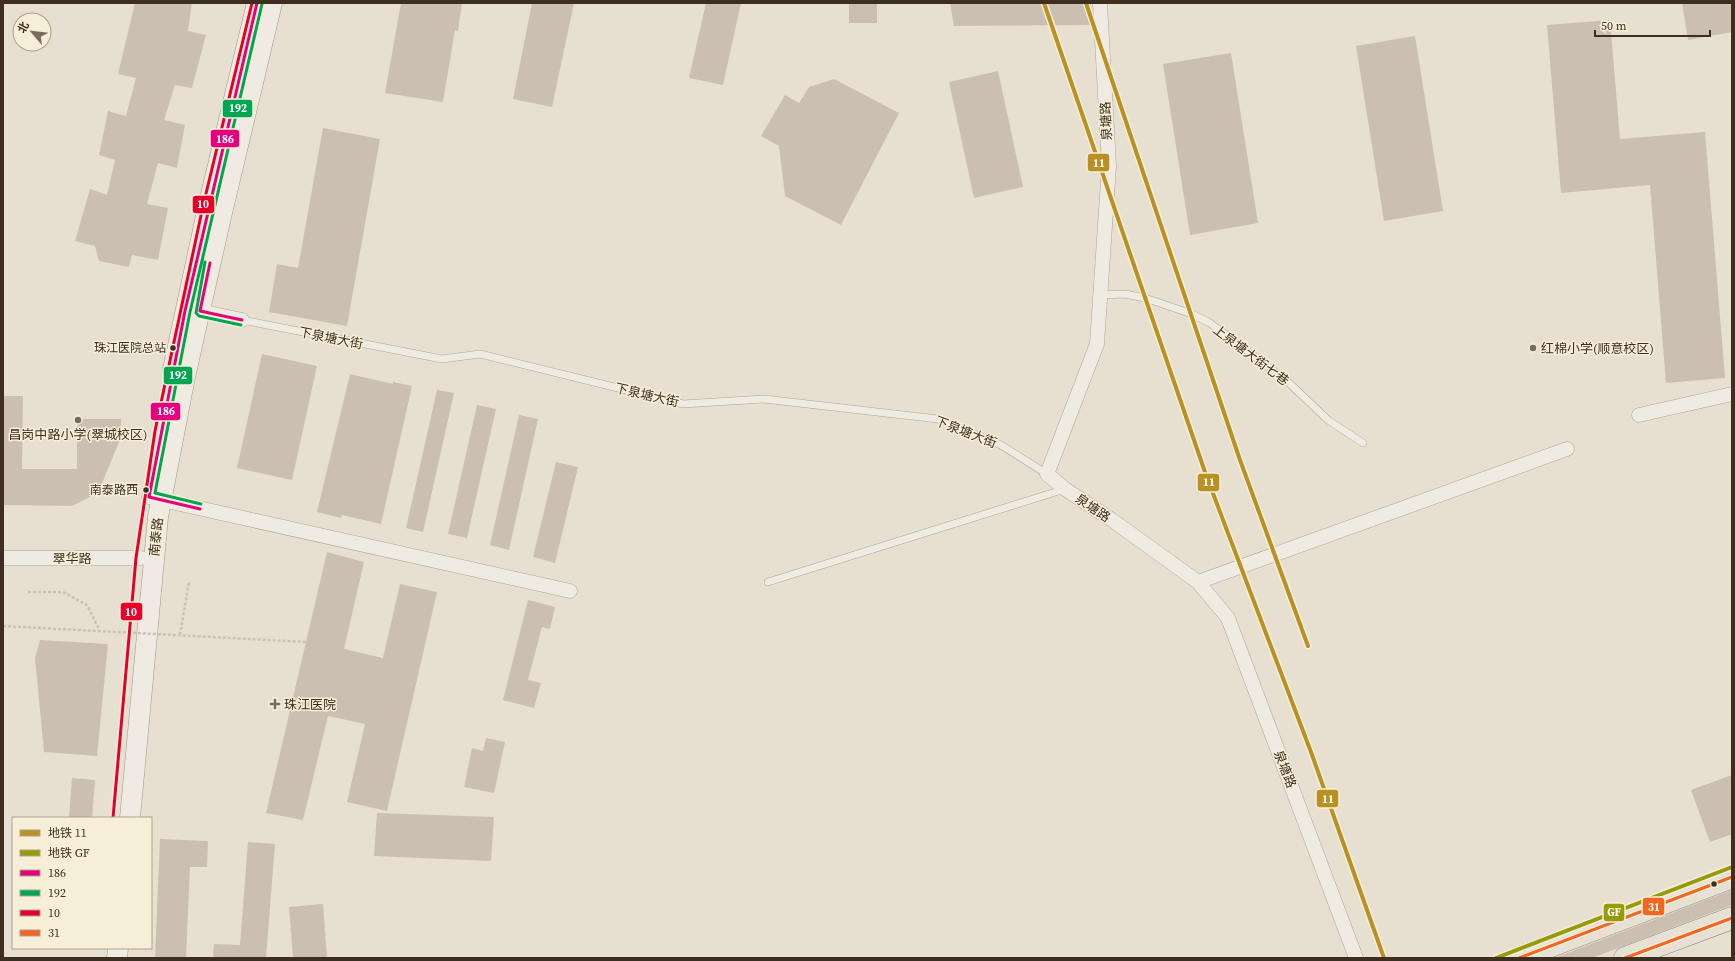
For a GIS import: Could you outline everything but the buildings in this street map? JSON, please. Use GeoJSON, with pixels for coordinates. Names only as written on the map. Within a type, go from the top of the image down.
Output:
{"type":"FeatureCollection","features":[{"type":"Feature","properties":{"kind":"main road","name":"南泰路"},"geometry":{"type":"LineString","coordinates":[[130,817],[151,584],[160,432],[186,303],[257,3]]}},
{"type":"Feature","properties":{"kind":"main road","name":"南泰路"},"geometry":{"type":"LineString","coordinates":[[118,817],[141,558],[185,377],[272,3]]}},
{"type":"Feature","properties":{"kind":"main road"},"geometry":{"type":"LineString","coordinates":[[1519,958],[1732,877]]}},
{"type":"Feature","properties":{"kind":"main road"},"geometry":{"type":"LineString","coordinates":[[1625,958],[1732,918]]}},
{"type":"Feature","properties":{"kind":"street","name":"泉塘路"},"geometry":{"type":"LineString","coordinates":[[1100,3],[1109,166],[1097,344],[1047,474],[1065,489],[1112,520],[1198,582],[1228,618],[1356,958]]}},
{"type":"Feature","properties":{"kind":"street"},"geometry":{"type":"LineString","coordinates":[[200,311],[242,320]]}},
{"type":"Feature","properties":{"kind":"street"},"geometry":{"type":"LineString","coordinates":[[1639,415],[1732,394]]}},
{"type":"Feature","properties":{"kind":"street"},"geometry":{"type":"LineString","coordinates":[[1198,582],[1567,449]]}},
{"type":"Feature","properties":{"kind":"street"},"geometry":{"type":"LineString","coordinates":[[155,499],[570,591]]}},
{"type":"Feature","properties":{"kind":"street","name":"翠华路"},"geometry":{"type":"LineString","coordinates":[[3,558],[141,558]]}},
{"type":"Feature","properties":{"kind":"lane","name":"上泉塘大街七巷"},"geometry":{"type":"LineString","coordinates":[[1100,294],[1124,294],[1145,298],[1192,314],[1210,323],[1287,381],[1328,420],[1363,443]]}},
{"type":"Feature","properties":{"kind":"lane","name":"下泉塘大街"},"geometry":{"type":"LineString","coordinates":[[242,320],[442,359],[480,354],[683,404],[764,398],[938,419],[1001,445],[1047,474]]}},
{"type":"Feature","properties":{"kind":"lane"},"geometry":{"type":"LineString","coordinates":[[768,582],[1065,489]]}},
{"type":"Feature","properties":{"kind":"path"},"geometry":{"type":"LineString","coordinates":[[180,635],[189,581]]}},
{"type":"Feature","properties":{"kind":"path"},"geometry":{"type":"LineString","coordinates":[[28,592],[63,592],[87,605],[100,631]]}},
{"type":"Feature","properties":{"kind":"path"},"geometry":{"type":"LineString","coordinates":[[3,626],[306,642]]}},
{"type":"Feature","properties":{"kind":"metro line","name":"11"},"geometry":{"type":"LineString","coordinates":[[1044,3],[1206,475],[1311,752],[1384,958]]}},
{"type":"Feature","properties":{"kind":"metro line","name":"11"},"geometry":{"type":"LineString","coordinates":[[1086,3],[1240,460],[1308,646]]}},
{"type":"Feature","properties":{"kind":"metro line","name":"GF"},"geometry":{"type":"LineString","coordinates":[[1496,958],[1732,867]]}},
{"type":"Feature","properties":{"kind":"transit line","name":"10"},"geometry":{"type":"LineString","coordinates":[[113,817],[136,558],[155,431],[203,206],[252,3]]}},
{"type":"Feature","properties":{"kind":"transit line","name":"186"},"geometry":{"type":"LineString","coordinates":[[200,509],[149,497],[185,311],[257,3]]}},
{"type":"Feature","properties":{"kind":"transit line","name":"192"},"geometry":{"type":"LineString","coordinates":[[201,504],[155,493],[190,312],[262,4]]}},
{"type":"Feature","properties":{"kind":"transit line","name":"192"},"geometry":{"type":"LineString","coordinates":[[205,262],[196,313],[199,316],[241,325]]}},
{"type":"Feature","properties":{"kind":"transit line","name":"186"},"geometry":{"type":"LineString","coordinates":[[210,263],[200,311],[242,320]]}},
{"type":"Feature","properties":{"kind":"transit line","name":"31"},"geometry":{"type":"LineString","coordinates":[[1519,958],[1732,877]]}},
{"type":"Feature","properties":{"kind":"transit line","name":"31"},"geometry":{"type":"LineString","coordinates":[[1625,958],[1732,918]]}},
{"type":"Feature","properties":{"kind":"place","name":"珠江医院总站"},"geometry":{"type":"Point","coordinates":[173,348]}},
{"type":"Feature","properties":{"kind":"place","name":"红棉小学(顺意校区)"},"geometry":{"type":"Point","coordinates":[1533,348]}},
{"type":"Feature","properties":{"kind":"place","name":"昌岗中路小学(翠城校区)"},"geometry":{"type":"Point","coordinates":[78,420]}},
{"type":"Feature","properties":{"kind":"place","name":"南泰路西"},"geometry":{"type":"Point","coordinates":[146,490]}},
{"type":"Feature","properties":{"kind":"place","name":"珠江医院"},"geometry":{"type":"Point","coordinates":[275,704]}}]}
